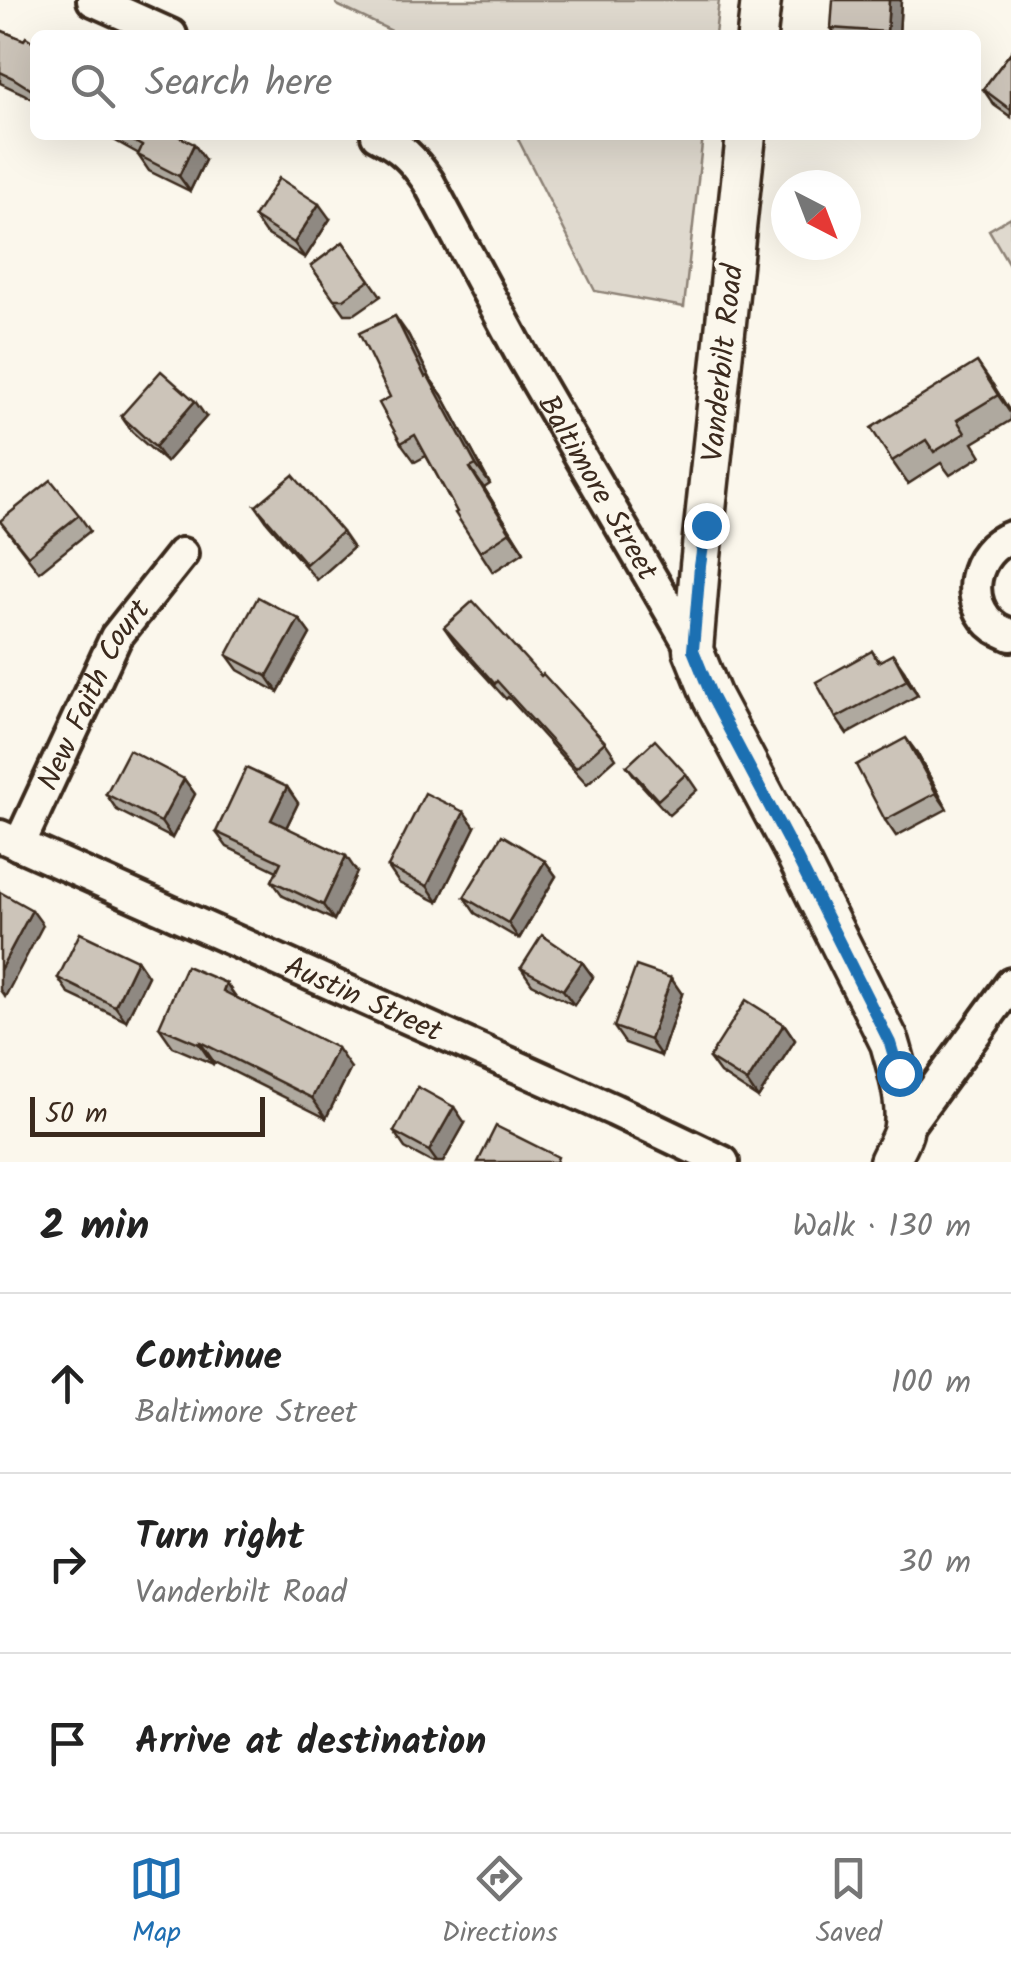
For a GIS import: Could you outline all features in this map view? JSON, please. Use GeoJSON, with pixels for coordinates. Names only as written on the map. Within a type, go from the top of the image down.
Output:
{"type":"FeatureCollection","features":[{"type":"Feature","properties":{"kind":"street"},"geometry":{"type":"LineString","coordinates":[[93,0],[160,30]]}},
{"type":"Feature","properties":{"kind":"street"},"geometry":{"type":"LineString","coordinates":[[757,30],[760,0]]}},
{"type":"Feature","properties":{"kind":"street","name":"Baltimore Street"},"geometry":{"type":"LineString","coordinates":[[388,140],[410,156],[428,180],[521,354],[693,650],[712,697],[890,1043],[903,1102],[896,1147]]}},
{"type":"Feature","properties":{"kind":"street","name":"Vanderbilt Road"},"geometry":{"type":"LineString","coordinates":[[693,650],[745,140]]}},
{"type":"Feature","properties":{"kind":"street"},"geometry":{"type":"LineString","coordinates":[[1011,537],[1001,540],[986,554],[976,572],[975,593],[982,612],[995,628],[1011,635]]}},
{"type":"Feature","properties":{"kind":"street","name":"New Faith Court"},"geometry":{"type":"LineString","coordinates":[[10,840],[116,637],[182,554]]}},
{"type":"Feature","properties":{"kind":"street","name":"Austin Street"},"geometry":{"type":"LineString","coordinates":[[10,840],[723,1162]]}},
{"type":"Feature","properties":{"kind":"street"},"geometry":{"type":"LineString","coordinates":[[896,1147],[1011,984]]}},
{"type":"Feature","properties":{"kind":"shaded area"},"geometry":{"type":"Polygon","coordinates":[[[335,0],[719,0],[716,30],[390,30],[337,5],[335,0]]]}},
{"type":"Feature","properties":{"kind":"shaded area"},"geometry":{"type":"Polygon","coordinates":[[[519,140],[702,140],[684,307],[595,291],[519,140]]]}},
{"type":"Feature","properties":{"kind":"shaded area"},"geometry":{"type":"Polygon","coordinates":[[[1011,217],[1011,268],[989,230],[1011,217]]]}},
{"type":"Feature","properties":{"kind":"building"},"geometry":{"type":"Polygon","coordinates":[[[833,0],[889,0],[887,30],[831,28],[833,0]]]}},
{"type":"Feature","properties":{"kind":"building"},"geometry":{"type":"Polygon","coordinates":[[[0,30],[30,40],[30,89],[0,72],[0,30]]]}},
{"type":"Feature","properties":{"kind":"building"},"geometry":{"type":"Polygon","coordinates":[[[1011,52],[1011,110],[983,89],[1011,52]]]}},
{"type":"Feature","properties":{"kind":"building"},"geometry":{"type":"Polygon","coordinates":[[[131,140],[186,140],[194,144],[179,176],[138,155],[142,146],[131,140]]]}},
{"type":"Feature","properties":{"kind":"building"},"geometry":{"type":"Polygon","coordinates":[[[279,178],[319,204],[294,243],[254,217],[279,178]]]}},
{"type":"Feature","properties":{"kind":"building"},"geometry":{"type":"Polygon","coordinates":[[[343,242],[370,280],[344,299],[334,299],[311,266],[343,242]]]}},
{"type":"Feature","properties":{"kind":"building"},"geometry":{"type":"Polygon","coordinates":[[[395,316],[476,465],[470,468],[510,532],[480,552],[415,435],[401,443],[379,403],[390,397],[359,333],[395,316]]]}},
{"type":"Feature","properties":{"kind":"building"},"geometry":{"type":"Polygon","coordinates":[[[977,362],[998,395],[957,420],[965,433],[934,452],[926,440],[892,461],[871,428],[977,362]]]}},
{"type":"Feature","properties":{"kind":"building"},"geometry":{"type":"Polygon","coordinates":[[[161,371],[195,401],[155,447],[121,416],[161,371]]]}},
{"type":"Feature","properties":{"kind":"building"},"geometry":{"type":"Polygon","coordinates":[[[293,475],[342,532],[306,564],[256,506],[293,475]]]}},
{"type":"Feature","properties":{"kind":"building"},"geometry":{"type":"Polygon","coordinates":[[[51,480],[79,515],[28,556],[0,521],[51,480]]]}},
{"type":"Feature","properties":{"kind":"building"},"geometry":{"type":"Polygon","coordinates":[[[258,597],[299,619],[267,676],[227,655],[258,597]]]}},
{"type":"Feature","properties":{"kind":"building"},"geometry":{"type":"Polygon","coordinates":[[[473,601],[605,742],[576,768],[444,627],[473,601]]]}},
{"type":"Feature","properties":{"kind":"building"},"geometry":{"type":"Polygon","coordinates":[[[872,651],[878,662],[893,654],[907,680],[836,718],[816,682],[872,651]]]}},
{"type":"Feature","properties":{"kind":"building"},"geometry":{"type":"Polygon","coordinates":[[[906,738],[936,793],[885,820],[856,765],[906,738]]]}},
{"type":"Feature","properties":{"kind":"building"},"geometry":{"type":"Polygon","coordinates":[[[655,740],[686,774],[658,800],[627,766],[655,740]]]}},
{"type":"Feature","properties":{"kind":"building"},"geometry":{"type":"Polygon","coordinates":[[[129,750],[184,779],[161,822],[106,794],[129,750]]]}},
{"type":"Feature","properties":{"kind":"building"},"geometry":{"type":"Polygon","coordinates":[[[246,768],[287,787],[271,820],[346,856],[323,905],[272,881],[281,862],[216,832],[246,768]]]}},
{"type":"Feature","properties":{"kind":"building"},"geometry":{"type":"Polygon","coordinates":[[[425,793],[464,812],[427,886],[388,867],[425,793]]]}},
{"type":"Feature","properties":{"kind":"building"},"geometry":{"type":"Polygon","coordinates":[[[502,835],[545,861],[508,923],[464,897],[502,835]]]}},
{"type":"Feature","properties":{"kind":"building"},"geometry":{"type":"Polygon","coordinates":[[[0,892],[32,910],[0,970],[0,892]]]}},
{"type":"Feature","properties":{"kind":"building"},"geometry":{"type":"Polygon","coordinates":[[[80,933],[137,960],[115,1006],[58,978],[80,933]]]}},
{"type":"Feature","properties":{"kind":"building"},"geometry":{"type":"Polygon","coordinates":[[[542,935],[582,962],[563,990],[521,968],[542,935]]]}},
{"type":"Feature","properties":{"kind":"building"},"geometry":{"type":"Polygon","coordinates":[[[186,966],[226,983],[223,991],[337,1048],[312,1098],[200,1042],[159,1027],[186,966]]]}},
{"type":"Feature","properties":{"kind":"building"},"geometry":{"type":"Polygon","coordinates":[[[636,966],[671,978],[650,1040],[614,1027],[636,966]]]}},
{"type":"Feature","properties":{"kind":"building"},"geometry":{"type":"Polygon","coordinates":[[[746,1000],[784,1024],[747,1082],[709,1058],[746,1000]]]}},
{"type":"Feature","properties":{"kind":"building"},"geometry":{"type":"Polygon","coordinates":[[[418,1087],[454,1107],[429,1151],[394,1132],[418,1087]]]}},
{"type":"Feature","properties":{"kind":"building"},"geometry":{"type":"Polygon","coordinates":[[[496,1126],[558,1157],[556,1162],[478,1162],[496,1126]]]}},
{"type":"Feature","properties":{"kind":"route"},"geometry":{"type":"LineString","coordinates":[[706,525],[693,650],[712,697],[890,1043],[899,1073]]}}]}
